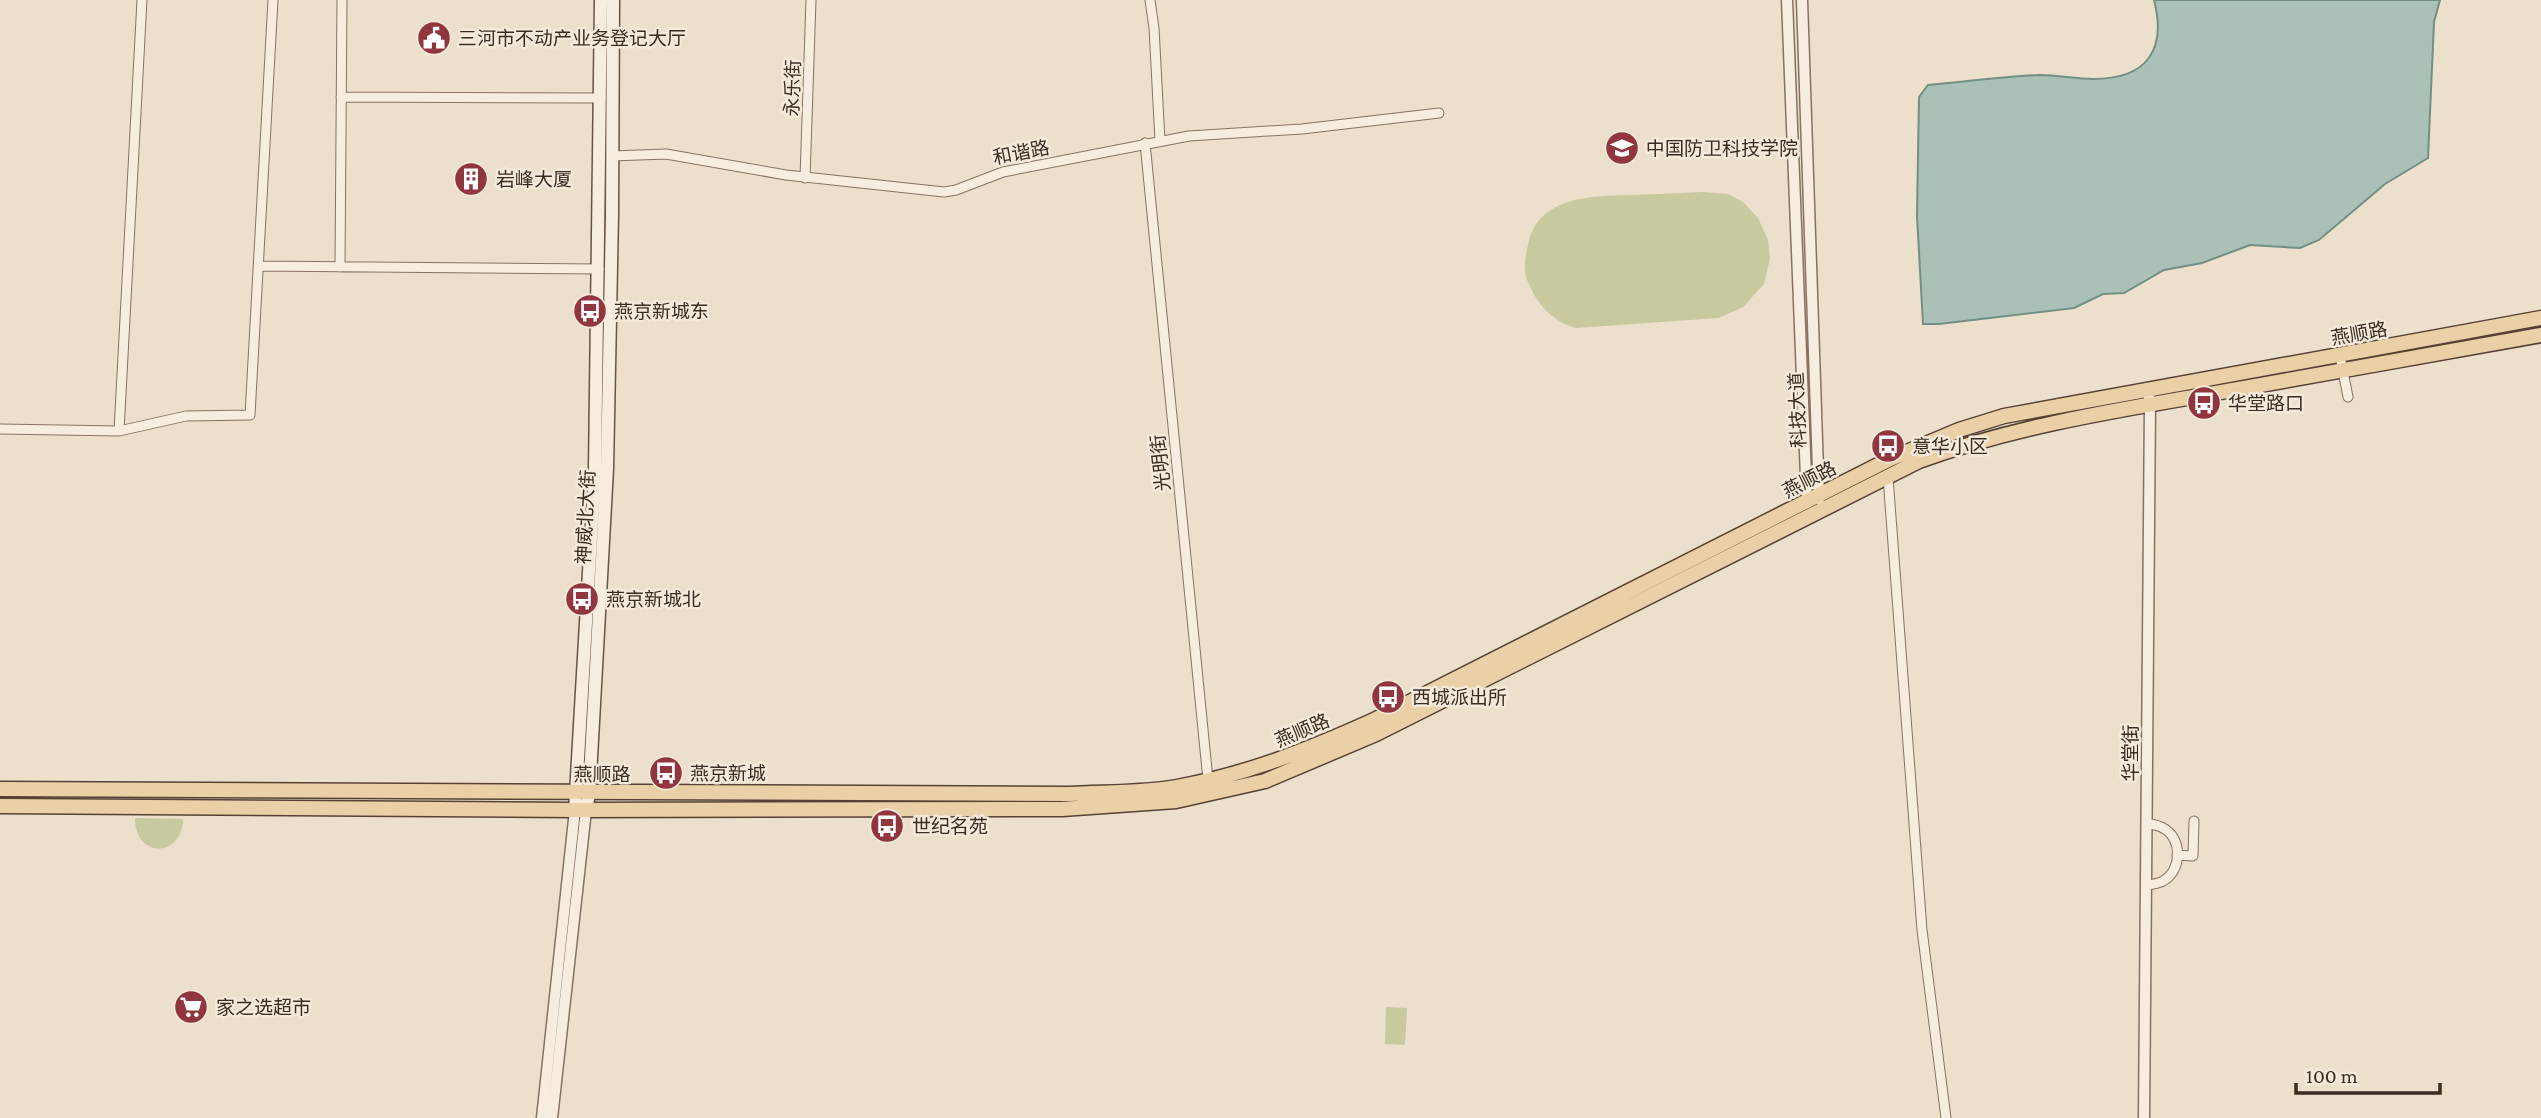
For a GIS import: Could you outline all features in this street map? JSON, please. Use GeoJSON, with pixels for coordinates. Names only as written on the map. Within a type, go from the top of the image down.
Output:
{"type":"FeatureCollection","features":[{"type":"Feature","properties":{"kind":"main road","name":"神威北大街"},"geometry":{"type":"LineString","coordinates":[[583,793],[595,470],[601,0]]}},
{"type":"Feature","properties":{"kind":"main road","name":"神威北大街"},"geometry":{"type":"LineString","coordinates":[[581,810],[607,470],[613,0]]}},
{"type":"Feature","properties":{"kind":"main road","name":"燕顺路"},"geometry":{"type":"LineString","coordinates":[[0,789],[1069,794],[1175,787],[1262,767],[1372,720],[1815,503],[1888,477],[1919,461],[2009,432],[2150,404],[2541,318]]}},
{"type":"Feature","properties":{"kind":"main road","name":"燕顺路"},"geometry":{"type":"LineString","coordinates":[[0,806],[581,810],[1062,809],[1176,801],[1265,782],[1376,734],[1815,503],[1890,459],[1959,430],[2004,416],[2148,389],[2541,335]]}},
{"type":"Feature","properties":{"kind":"street"},"geometry":{"type":"LineString","coordinates":[[119,431],[142,0]]}},
{"type":"Feature","properties":{"kind":"street"},"geometry":{"type":"LineString","coordinates":[[0,429],[119,431],[186,416],[250,415],[273,0]]}},
{"type":"Feature","properties":{"kind":"street"},"geometry":{"type":"LineString","coordinates":[[340,267],[342,0]]}},
{"type":"Feature","properties":{"kind":"street","name":"永乐街"},"geometry":{"type":"LineString","coordinates":[[805,178],[811,0]]}},
{"type":"Feature","properties":{"kind":"street"},"geometry":{"type":"LineString","coordinates":[[1150,0],[1160,141]]}},
{"type":"Feature","properties":{"kind":"street","name":"科技大道"},"geometry":{"type":"LineString","coordinates":[[1787,0],[1815,503]]}},
{"type":"Feature","properties":{"kind":"street","name":"科技大道"},"geometry":{"type":"LineString","coordinates":[[1802,0],[1815,503]]}},
{"type":"Feature","properties":{"kind":"street"},"geometry":{"type":"LineString","coordinates":[[341,97],[601,98]]}},
{"type":"Feature","properties":{"kind":"street","name":"和谐路"},"geometry":{"type":"LineString","coordinates":[[612,156],[666,154],[805,178],[944,191],[956,190],[1003,172],[1189,136],[1315,127],[1438,113]]}},
{"type":"Feature","properties":{"kind":"street","name":"光明街"},"geometry":{"type":"LineString","coordinates":[[1145,143],[1208,780]]}},
{"type":"Feature","properties":{"kind":"street"},"geometry":{"type":"LineString","coordinates":[[258,266],[599,269]]}},
{"type":"Feature","properties":{"kind":"street"},"geometry":{"type":"LineString","coordinates":[[2341,363],[2348,397]]}},
{"type":"Feature","properties":{"kind":"street","name":"华堂街"},"geometry":{"type":"LineString","coordinates":[[2144,1118],[2148,389]]}},
{"type":"Feature","properties":{"kind":"street"},"geometry":{"type":"LineString","coordinates":[[1888,477],[1922,930],[1946,1118]]}},
{"type":"Feature","properties":{"kind":"street","name":"神威北大街"},"geometry":{"type":"LineString","coordinates":[[542,1118],[581,810]]}},
{"type":"Feature","properties":{"kind":"street","name":"神威北大街"},"geometry":{"type":"LineString","coordinates":[[552,1118],[581,810]]}},
{"type":"Feature","properties":{"kind":"street"},"geometry":{"type":"LineString","coordinates":[[2177,855],[2193,856],[2194,821]]}},
{"type":"Feature","properties":{"kind":"street"},"geometry":{"type":"LineString","coordinates":[[2146,886],[2165,881],[2177,865],[2178,845],[2166,829],[2147,823]]}},
{"type":"Feature","properties":{"kind":"green space"},"geometry":{"type":"Polygon","coordinates":[[[1703,192],[1728,194],[1743,202],[1758,218],[1768,240],[1770,258],[1764,284],[1743,307],[1719,318],[1576,328],[1553,317],[1536,298],[1525,273],[1527,250],[1534,229],[1543,216],[1555,207],[1601,196],[1703,192]]]}},
{"type":"Feature","properties":{"kind":"green space"},"geometry":{"type":"Polygon","coordinates":[[[135,818],[183,819],[181,832],[167,847],[150,847],[142,841],[135,818]]]}},
{"type":"Feature","properties":{"kind":"green space"},"geometry":{"type":"Polygon","coordinates":[[[1386,1007],[1407,1008],[1405,1045],[1385,1044],[1386,1007]]]}},
{"type":"Feature","properties":{"kind":"shaded area"},"geometry":{"type":"Polygon","coordinates":[[[2154,0],[2440,0],[2434,22],[2428,158],[2385,184],[2319,240],[2300,248],[2250,245],[2202,263],[2164,270],[2124,293],[2103,294],[2074,308],[1923,324],[1917,216],[1919,97],[1928,85],[2026,76],[2093,79],[2127,74],[2149,58],[2155,47],[2158,33],[2154,0]]]}},
{"type":"Feature","properties":{"kind":"place","name":"三河市不动产业务登记大厅"},"geometry":{"type":"Point","coordinates":[434,38]}},
{"type":"Feature","properties":{"kind":"place","name":"中国防卫科技学院"},"geometry":{"type":"Point","coordinates":[1622,148]}},
{"type":"Feature","properties":{"kind":"place","name":"岩峰大厦"},"geometry":{"type":"Point","coordinates":[471,179]}},
{"type":"Feature","properties":{"kind":"place","name":"燕京新城东"},"geometry":{"type":"Point","coordinates":[590,311]}},
{"type":"Feature","properties":{"kind":"place","name":"华堂路口"},"geometry":{"type":"Point","coordinates":[2204,403]}},
{"type":"Feature","properties":{"kind":"place","name":"意华小区"},"geometry":{"type":"Point","coordinates":[1888,446]}},
{"type":"Feature","properties":{"kind":"place","name":"燕京新城北"},"geometry":{"type":"Point","coordinates":[582,599]}},
{"type":"Feature","properties":{"kind":"place","name":"西城派出所"},"geometry":{"type":"Point","coordinates":[1388,697]}},
{"type":"Feature","properties":{"kind":"place","name":"燕京新城"},"geometry":{"type":"Point","coordinates":[666,773]}},
{"type":"Feature","properties":{"kind":"place","name":"世纪名苑"},"geometry":{"type":"Point","coordinates":[887,826]}},
{"type":"Feature","properties":{"kind":"place","name":"家之选超市"},"geometry":{"type":"Point","coordinates":[191,1007]}}]}
